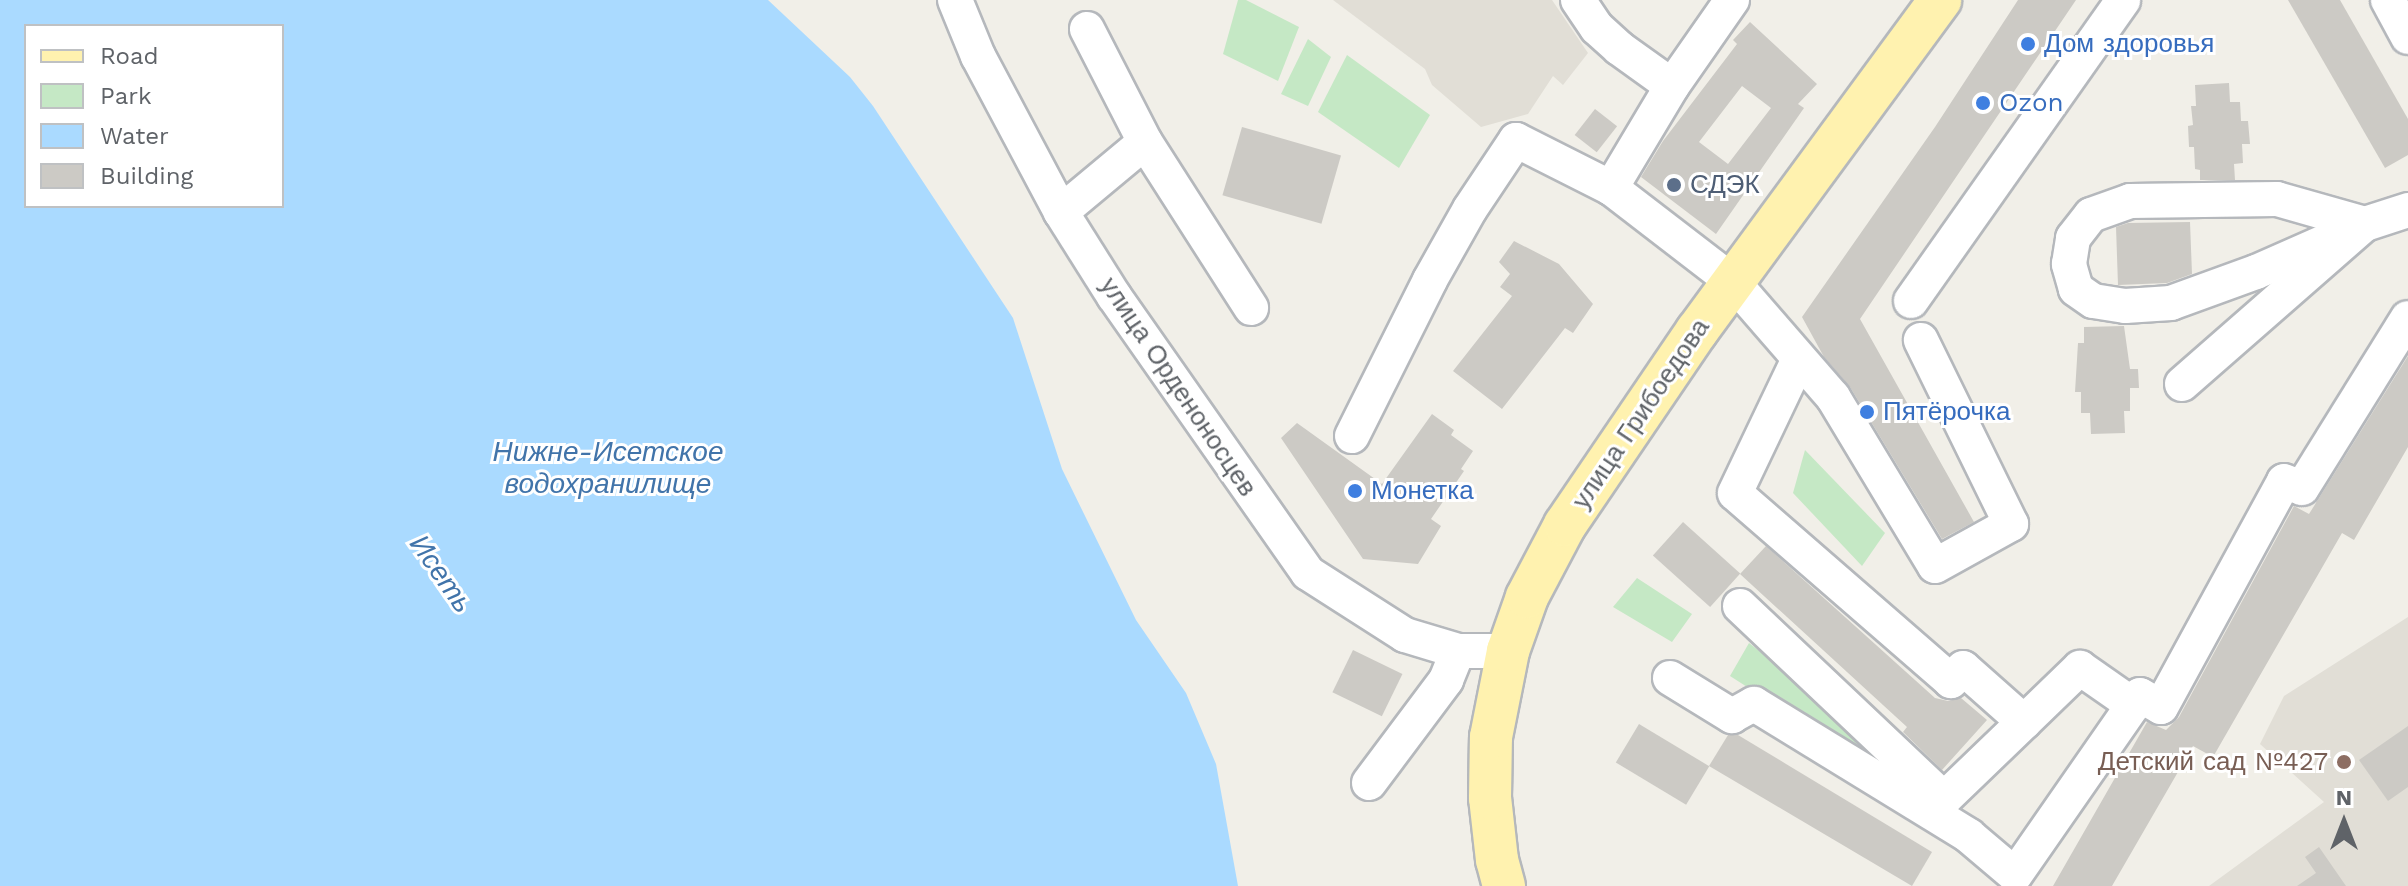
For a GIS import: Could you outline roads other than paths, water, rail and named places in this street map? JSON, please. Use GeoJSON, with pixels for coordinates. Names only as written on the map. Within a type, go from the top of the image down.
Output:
{"type":"FeatureCollection","features":[{"type":"Feature","properties":{"kind":"main road","name":"улица Грибоедова"},"geometry":{"type":"LineString","coordinates":[[1504,886],[1497,860],[1490,798],[1491,737],[1508,651],[1527,597],[1565,525],[1733,282],[1940,0]]}},
{"type":"Feature","properties":{"kind":"street","name":"улица Орденоносцев"},"geometry":{"type":"LineString","coordinates":[[955,0],[978,56],[1061,212],[1114,296],[1308,573],[1405,635],[1458,651],[1508,651]]}},
{"type":"Feature","properties":{"kind":"street"},"geometry":{"type":"LineString","coordinates":[[1578,0],[1597,28],[1672,86]]}},
{"type":"Feature","properties":{"kind":"street"},"geometry":{"type":"LineString","coordinates":[[1611,188],[1672,86],[1732,0]]}},
{"type":"Feature","properties":{"kind":"street"},"geometry":{"type":"LineString","coordinates":[[1911,301],[2123,0]]}},
{"type":"Feature","properties":{"kind":"street"},"geometry":{"type":"LineString","coordinates":[[2388,0],[2408,37]]}},
{"type":"Feature","properties":{"kind":"street"},"geometry":{"type":"LineString","coordinates":[[1087,29],[1145,142],[1251,308]]}},
{"type":"Feature","properties":{"kind":"street"},"geometry":{"type":"LineString","coordinates":[[1352,436],[1430,280],[1516,140],[1611,188],[1733,282],[1833,397],[1935,566],[2011,524],[1921,340]]}},
{"type":"Feature","properties":{"kind":"street"},"geometry":{"type":"LineString","coordinates":[[1061,212],[1145,142]]}},
{"type":"Feature","properties":{"kind":"street"},"geometry":{"type":"LineString","coordinates":[[2365,224],[2277,199],[2130,201],[2091,215],[2073,238],[2069,264],[2076,289],[2093,301],[2125,306],[2171,303],[2256,272],[2365,224],[2408,210]]}},
{"type":"Feature","properties":{"kind":"street"},"geometry":{"type":"LineString","coordinates":[[2182,384],[2365,224]]}},
{"type":"Feature","properties":{"kind":"street"},"geometry":{"type":"LineString","coordinates":[[1740,606],[1944,799],[1969,836],[2009,881],[2140,695],[2161,707],[2284,481],[2302,488],[2408,318]]}},
{"type":"Feature","properties":{"kind":"street"},"geometry":{"type":"LineString","coordinates":[[1799,359],[1735,493],[1951,681],[1963,668],[2024,722]]}},
{"type":"Feature","properties":{"kind":"street"},"geometry":{"type":"LineString","coordinates":[[1369,783],[1446,680],[1458,651]]}},
{"type":"Feature","properties":{"kind":"street"},"geometry":{"type":"LineString","coordinates":[[1944,799],[2080,668],[2133,705]]}},
{"type":"Feature","properties":{"kind":"street"},"geometry":{"type":"LineString","coordinates":[[1670,678],[1732,716],[1754,704],[1969,836]]}},
{"type":"Feature","properties":{"kind":"water","name":"Нижне-Исетское водохранилище"},"geometry":{"type":"Polygon","coordinates":[[[0,0],[768,0],[850,77],[873,106],[1013,318],[1062,469],[1136,620],[1186,693],[1216,764],[1238,886],[0,886],[0,0]]]}},
{"type":"Feature","properties":{"kind":"place","name":"Дом здоровья"},"geometry":{"type":"Point","coordinates":[2028,44]}},
{"type":"Feature","properties":{"kind":"place","name":"Ozon"},"geometry":{"type":"Point","coordinates":[1983,103]}},
{"type":"Feature","properties":{"kind":"place","name":"СДЭК"},"geometry":{"type":"Point","coordinates":[1674,185]}},
{"type":"Feature","properties":{"kind":"place","name":"Пятёрочка"},"geometry":{"type":"Point","coordinates":[1867,412]}},
{"type":"Feature","properties":{"kind":"place","name":"Монетка"},"geometry":{"type":"Point","coordinates":[1355,491]}},
{"type":"Feature","properties":{"kind":"place","name":"Детский сад №427"},"geometry":{"type":"Point","coordinates":[2344,762]}},
{"type":"Feature","properties":{"kind":"water label","name":"Исеть"},"geometry":{"type":"Point","coordinates":[441,574]}}]}
